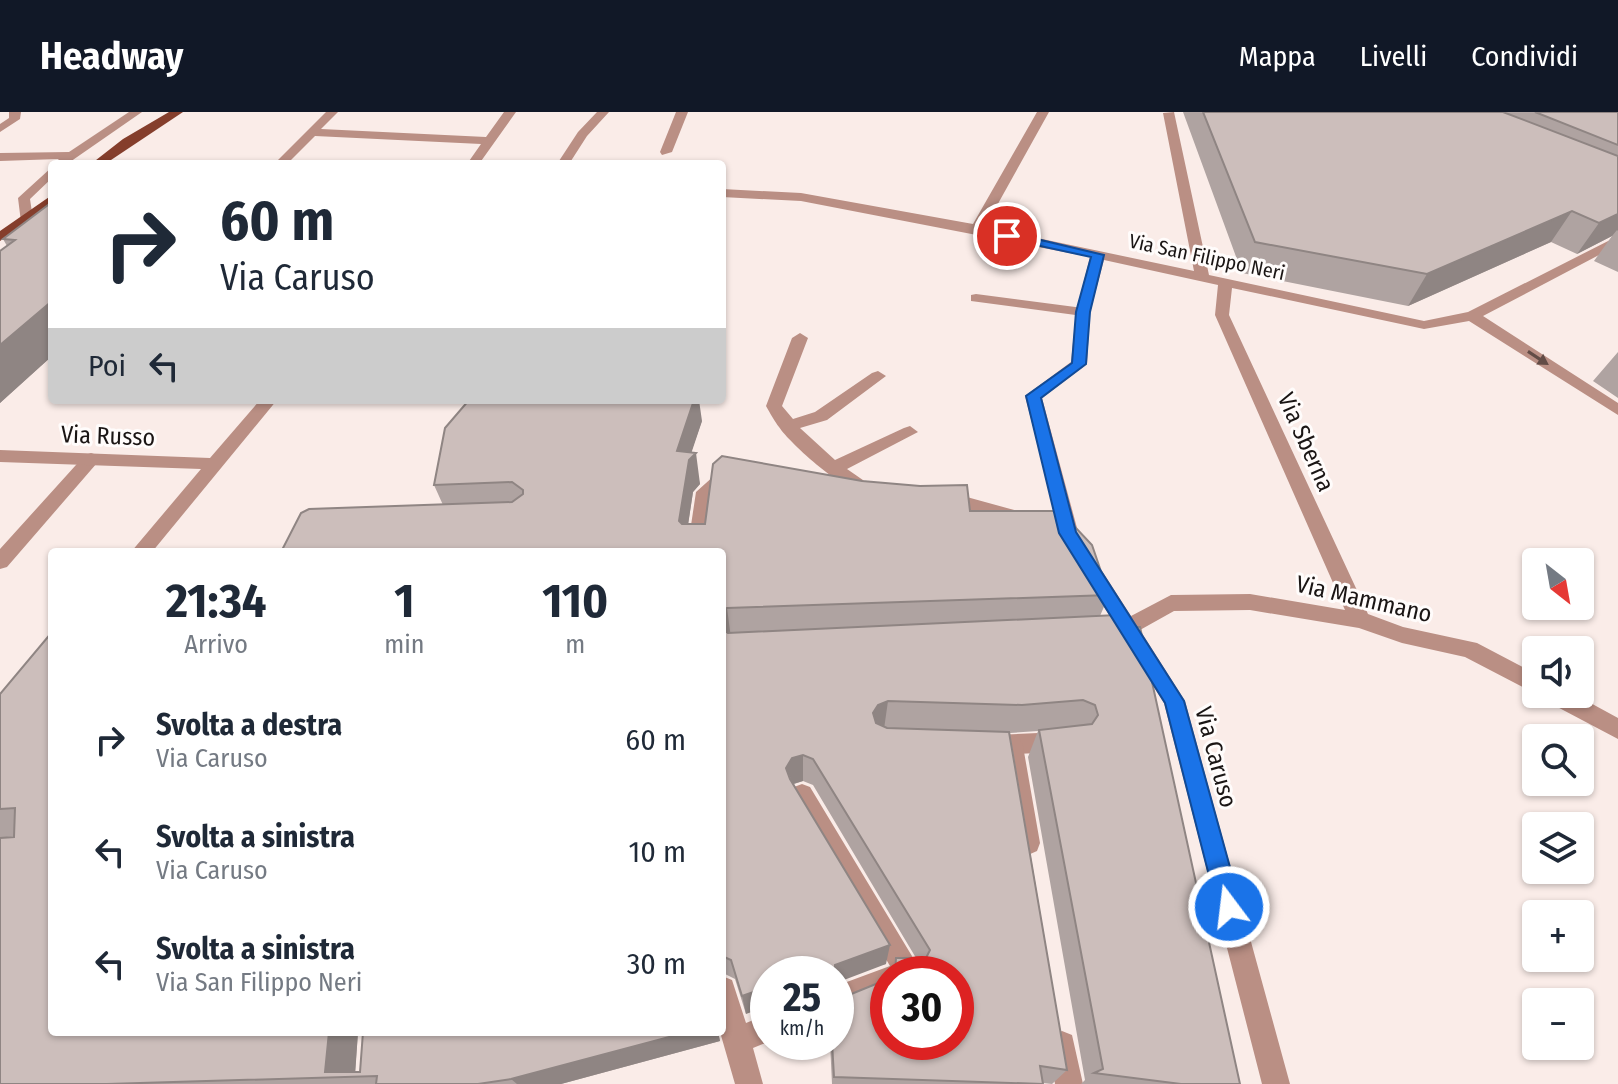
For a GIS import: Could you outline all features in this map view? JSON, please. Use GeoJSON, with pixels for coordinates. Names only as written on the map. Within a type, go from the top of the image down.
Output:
{"type":"FeatureCollection","features":[{"type":"Feature","properties":{"kind":"main road"},"geometry":{"type":"LineString","coordinates":[[102,160],[127,141],[177,112]]}},
{"type":"Feature","properties":{"kind":"main road"},"geometry":{"type":"LineString","coordinates":[[0,237],[48,202]]}},
{"type":"Feature","properties":{"kind":"street"},"geometry":{"type":"LineString","coordinates":[[0,129],[14,119],[15,112]]}},
{"type":"Feature","properties":{"kind":"street"},"geometry":{"type":"LineString","coordinates":[[0,157],[64,160],[136,112]]}},
{"type":"Feature","properties":{"kind":"street"},"geometry":{"type":"LineString","coordinates":[[284,160],[332,112]]}},
{"type":"Feature","properties":{"kind":"street"},"geometry":{"type":"LineString","coordinates":[[476,160],[510,112]]}},
{"type":"Feature","properties":{"kind":"street"},"geometry":{"type":"LineString","coordinates":[[566,160],[582,134],[603,112]]}},
{"type":"Feature","properties":{"kind":"street"},"geometry":{"type":"LineString","coordinates":[[666,152],[682,112]]}},
{"type":"Feature","properties":{"kind":"street"},"geometry":{"type":"LineString","coordinates":[[977,229],[1043,112]]}},
{"type":"Feature","properties":{"kind":"street"},"geometry":{"type":"LineString","coordinates":[[1166,112],[1202,276]]}},
{"type":"Feature","properties":{"kind":"street"},"geometry":{"type":"LineString","coordinates":[[311,132],[491,141]]}},
{"type":"Feature","properties":{"kind":"street"},"geometry":{"type":"LineString","coordinates":[[26,219],[24,198],[48,175]]}},
{"type":"Feature","properties":{"kind":"street","name":"Via San Filippo Neri"},"geometry":{"type":"LineString","coordinates":[[726,193],[801,197],[977,229],[1424,325],[1472,316],[1618,240]]}},
{"type":"Feature","properties":{"kind":"street","name":"Via Caruso"},"geometry":{"type":"LineString","coordinates":[[1098,255],[1083,312],[1079,364],[1033,396],[1053,529],[1128,627],[1174,701],[1276,1084]]}},
{"type":"Feature","properties":{"kind":"street","name":"Via Sberna"},"geometry":{"type":"LineString","coordinates":[[1226,281],[1222,315],[1360,620]]}},
{"type":"Feature","properties":{"kind":"street"},"geometry":{"type":"LineString","coordinates":[[976,298],[1083,312]]}},
{"type":"Feature","properties":{"kind":"street"},"geometry":{"type":"LineString","coordinates":[[1472,316],[1618,410]]}},
{"type":"Feature","properties":{"kind":"street"},"geometry":{"type":"LineString","coordinates":[[800,338],[774,406],[828,477],[877,494]]}},
{"type":"Feature","properties":{"kind":"street"},"geometry":{"type":"LineString","coordinates":[[787,427],[821,416],[878,376]]}},
{"type":"Feature","properties":{"kind":"street"},"geometry":{"type":"LineString","coordinates":[[144,548],[266,404]]}},
{"type":"Feature","properties":{"kind":"street"},"geometry":{"type":"LineString","coordinates":[[828,477],[910,432]]}},
{"type":"Feature","properties":{"kind":"street","name":"Via Russo"},"geometry":{"type":"LineString","coordinates":[[0,456],[214,464]]}},
{"type":"Feature","properties":{"kind":"street"},"geometry":{"type":"LineString","coordinates":[[0,562],[91,459]]}},
{"type":"Feature","properties":{"kind":"street"},"geometry":{"type":"LineString","coordinates":[[698,548],[705,492],[739,472]]}},
{"type":"Feature","properties":{"kind":"street"},"geometry":{"type":"LineString","coordinates":[[924,496],[951,498],[1053,529]]}},
{"type":"Feature","properties":{"kind":"street","name":"Via Mammano"},"geometry":{"type":"LineString","coordinates":[[1128,627],[1171,603],[1250,602],[1360,620],[1402,635],[1470,649],[1522,677]]}},
{"type":"Feature","properties":{"kind":"street"},"geometry":{"type":"LineString","coordinates":[[1095,636],[1128,627]]}},
{"type":"Feature","properties":{"kind":"street"},"geometry":{"type":"LineString","coordinates":[[1580,708],[1618,729]]}},
{"type":"Feature","properties":{"kind":"street"},"geometry":{"type":"LineString","coordinates":[[969,744],[1012,746],[1071,741]]}},
{"type":"Feature","properties":{"kind":"street"},"geometry":{"type":"LineString","coordinates":[[1012,746],[1033,869]]}},
{"type":"Feature","properties":{"kind":"street"},"geometry":{"type":"LineString","coordinates":[[802,795],[899,956]]}},
{"type":"Feature","properties":{"kind":"street"},"geometry":{"type":"LineString","coordinates":[[726,1004],[749,1084]]}},
{"type":"Feature","properties":{"kind":"street"},"geometry":{"type":"LineString","coordinates":[[1058,1022],[1069,1084]]}},
{"type":"Feature","properties":{"kind":"street"},"geometry":{"type":"LineString","coordinates":[[737,1041],[750,1036]]}},
{"type":"Feature","properties":{"kind":"building"},"geometry":{"type":"Polygon","coordinates":[[[1203,112],[1503,112],[1618,156],[1618,214],[1599,223],[1572,211],[1427,274],[1255,242],[1203,112]]]}},
{"type":"Feature","properties":{"kind":"building"},"geometry":{"type":"Polygon","coordinates":[[[1535,112],[1618,112],[1618,145],[1535,112]]]}},
{"type":"Feature","properties":{"kind":"building"},"geometry":{"type":"Polygon","coordinates":[[[48,205],[48,304],[0,345],[0,251],[15,240],[3,239],[48,205]]]}},
{"type":"Feature","properties":{"kind":"building"},"geometry":{"type":"Polygon","coordinates":[[[466,404],[693,404],[677,451],[696,453],[689,460],[679,521],[682,524],[705,524],[713,464],[722,456],[862,481],[920,486],[967,485],[970,511],[1060,511],[1092,545],[1109,595],[727,608],[726,548],[283,548],[301,513],[309,509],[512,502],[523,494],[523,490],[512,482],[434,485],[445,428],[466,404]]]}},
{"type":"Feature","properties":{"kind":"building"},"geometry":{"type":"Polygon","coordinates":[[[1117,615],[1120,627],[1140,627],[1240,1084],[1181,1084],[1094,1073],[1103,1069],[1039,730],[1092,724],[1098,715],[1095,705],[1083,700],[1022,705],[888,701],[878,705],[873,713],[876,723],[887,728],[1009,732],[1067,1070],[1040,1066],[1043,1084],[834,1077],[833,1060],[854,1060],[854,993],[870,986],[870,1060],[974,1060],[974,956],[927,956],[930,950],[813,759],[803,755],[792,758],[786,768],[790,779],[890,945],[854,958],[750,956],[750,993],[742,996],[731,960],[726,958],[726,632],[1117,615]]]}},
{"type":"Feature","properties":{"kind":"building"},"geometry":{"type":"Polygon","coordinates":[[[48,637],[48,1036],[329,1036],[325,1072],[360,1072],[363,1036],[673,1036],[511,1079],[478,1084],[376,1084],[377,1076],[0,1084],[0,838],[14,837],[15,808],[0,809],[0,694],[48,637]]]}},
{"type":"Feature","properties":{"kind":"route"},"geometry":{"type":"LineString","coordinates":[[1007,236],[1098,255],[1083,312],[1079,364],[1033,396],[1068,533],[1174,701],[1229,907]]}}]}
